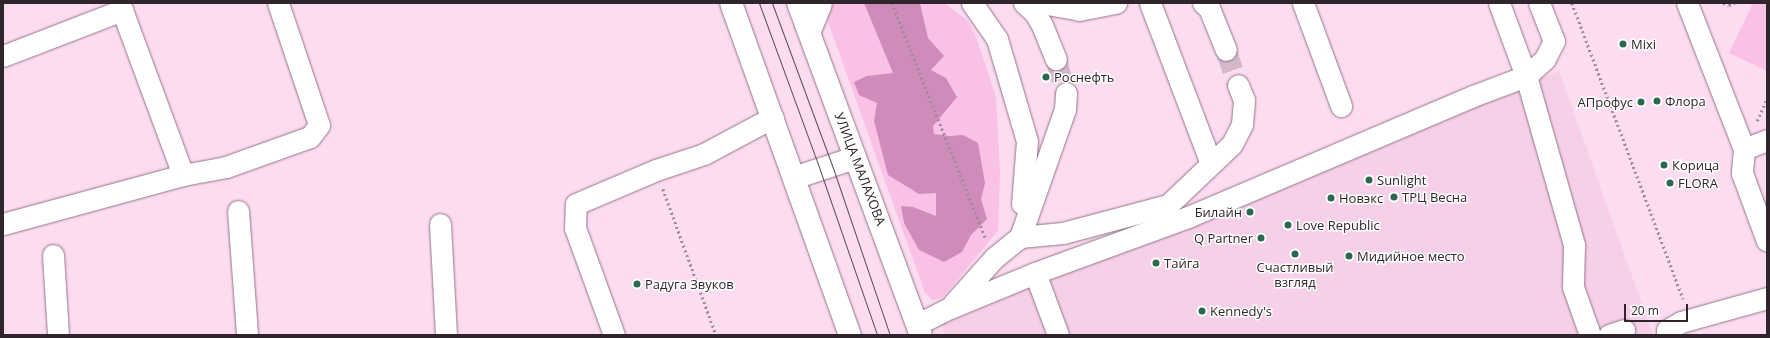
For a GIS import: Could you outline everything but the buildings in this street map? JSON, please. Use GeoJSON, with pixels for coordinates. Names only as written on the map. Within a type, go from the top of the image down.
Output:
{"type":"FeatureCollection","features":[{"type":"Feature","properties":{"kind":"main road"},"geometry":{"type":"LineString","coordinates":[[731,3],[850,335]]}},
{"type":"Feature","properties":{"kind":"main road","name":"УЛИЦА МАЛАХОВА"},"geometry":{"type":"LineString","coordinates":[[798,3],[920,329]]}},
{"type":"Feature","properties":{"kind":"main road"},"geometry":{"type":"LineString","coordinates":[[794,178],[855,158]]}},
{"type":"Feature","properties":{"kind":"street"},"geometry":{"type":"LineString","coordinates":[[3,224],[183,175],[226,167],[310,137],[319,125],[278,3]]}},
{"type":"Feature","properties":{"kind":"street"},"geometry":{"type":"LineString","coordinates":[[809,33],[821,3]]}},
{"type":"Feature","properties":{"kind":"street"},"geometry":{"type":"LineString","coordinates":[[972,3],[997,39],[1028,141],[1020,237]]}},
{"type":"Feature","properties":{"kind":"street"},"geometry":{"type":"LineString","coordinates":[[1024,3],[1035,13],[1042,25],[1056,59]]}},
{"type":"Feature","properties":{"kind":"street"},"geometry":{"type":"LineString","coordinates":[[1040,3],[1079,10],[1116,3]]}},
{"type":"Feature","properties":{"kind":"street"},"geometry":{"type":"LineString","coordinates":[[1150,3],[1211,164]]}},
{"type":"Feature","properties":{"kind":"street"},"geometry":{"type":"LineString","coordinates":[[1203,3],[1209,8],[1226,50]]}},
{"type":"Feature","properties":{"kind":"street"},"geometry":{"type":"LineString","coordinates":[[1302,3],[1341,106]]}},
{"type":"Feature","properties":{"kind":"street"},"geometry":{"type":"LineString","coordinates":[[1499,3],[1526,76],[1574,245],[1573,287],[1590,335]]}},
{"type":"Feature","properties":{"kind":"street"},"geometry":{"type":"LineString","coordinates":[[920,329],[950,308],[1035,273],[1188,217],[1473,96],[1526,76],[1545,59],[1554,41],[1539,3]]}},
{"type":"Feature","properties":{"kind":"street"},"geometry":{"type":"LineString","coordinates":[[1687,3],[1744,149],[1742,173],[1767,240]]}},
{"type":"Feature","properties":{"kind":"street"},"geometry":{"type":"LineString","coordinates":[[3,56],[122,10],[183,175]]}},
{"type":"Feature","properties":{"kind":"street"},"geometry":{"type":"LineString","coordinates":[[1020,237],[1063,233],[1168,205],[1232,144],[1242,124],[1244,100],[1238,85]]}},
{"type":"Feature","properties":{"kind":"street"},"geometry":{"type":"LineString","coordinates":[[950,308],[994,258],[1020,237],[1065,109],[1066,93]]}},
{"type":"Feature","properties":{"kind":"street"},"geometry":{"type":"LineString","coordinates":[[614,335],[575,228],[576,204],[656,170],[704,154],[773,117]]}},
{"type":"Feature","properties":{"kind":"street"},"geometry":{"type":"LineString","coordinates":[[1744,149],[1767,140]]}},
{"type":"Feature","properties":{"kind":"street"},"geometry":{"type":"LineString","coordinates":[[238,211],[247,335]]}},
{"type":"Feature","properties":{"kind":"street"},"geometry":{"type":"LineString","coordinates":[[440,224],[446,335]]}},
{"type":"Feature","properties":{"kind":"street"},"geometry":{"type":"LineString","coordinates":[[53,255],[58,335]]}},
{"type":"Feature","properties":{"kind":"street"},"geometry":{"type":"LineString","coordinates":[[1035,273],[1058,335]]}},
{"type":"Feature","properties":{"kind":"street"},"geometry":{"type":"LineString","coordinates":[[1667,335],[1667,330],[1681,322],[1767,298]]}},
{"type":"Feature","properties":{"kind":"path"},"geometry":{"type":"LineString","coordinates":[[892,3],[994,258]]}},
{"type":"Feature","properties":{"kind":"path"},"geometry":{"type":"LineString","coordinates":[[1572,3],[1690,320]]}},
{"type":"Feature","properties":{"kind":"path"},"geometry":{"type":"LineString","coordinates":[[1723,3],[1729,5],[1735,3]]}},
{"type":"Feature","properties":{"kind":"path"},"geometry":{"type":"LineString","coordinates":[[656,170],[716,335]]}},
{"type":"Feature","properties":{"kind":"shaded area"},"geometry":{"type":"Polygon","coordinates":[[[833,3],[945,3],[969,22],[976,37],[996,97],[1000,173],[998,231],[942,298],[932,300],[925,293],[827,19],[833,3]]]}},
{"type":"Feature","properties":{"kind":"shaded area"},"geometry":{"type":"Polygon","coordinates":[[[864,3],[920,3],[928,38],[944,56],[931,70],[946,78],[957,97],[933,126],[934,134],[949,136],[963,135],[978,143],[985,183],[981,199],[987,219],[971,235],[962,252],[944,262],[919,250],[904,223],[901,206],[913,207],[936,216],[936,193],[919,194],[888,175],[874,121],[877,103],[859,95],[854,82],[867,76],[893,73],[864,3]]]}},
{"type":"Feature","properties":{"kind":"shaded area"},"geometry":{"type":"Polygon","coordinates":[[[1753,3],[1767,3],[1767,71],[1729,53],[1753,3]]]}},
{"type":"Feature","properties":{"kind":"shaded area","name":"ТРЦ Весна"},"geometry":{"type":"Polygon","coordinates":[[[1559,71],[1653,335],[945,335],[942,322],[1559,71]]]}},
{"type":"Feature","properties":{"kind":"tunnel"},"geometry":{"type":"LineString","coordinates":[[1226,50],[1238,85]]}},
{"type":"Feature","properties":{"kind":"tunnel"},"geometry":{"type":"LineString","coordinates":[[1056,59],[1066,93]]}},
{"type":"Feature","properties":{"kind":"tram line"},"geometry":{"type":"LineString","coordinates":[[759,3],[820,170],[877,335]]}},
{"type":"Feature","properties":{"kind":"tram line"},"geometry":{"type":"LineString","coordinates":[[772,3],[832,165],[890,335]]}},
{"type":"Feature","properties":{"kind":"place","name":"Mixi"},"geometry":{"type":"Point","coordinates":[1623,44]}},
{"type":"Feature","properties":{"kind":"place","name":"Роснефть"},"geometry":{"type":"Point","coordinates":[1046,77]}},
{"type":"Feature","properties":{"kind":"place","name":"Флора"},"geometry":{"type":"Point","coordinates":[1657,101]}},
{"type":"Feature","properties":{"kind":"place","name":"АПрофус"},"geometry":{"type":"Point","coordinates":[1641,102]}},
{"type":"Feature","properties":{"kind":"place","name":"Корица"},"geometry":{"type":"Point","coordinates":[1664,165]}},
{"type":"Feature","properties":{"kind":"place","name":"Sunlight"},"geometry":{"type":"Point","coordinates":[1369,180]}},
{"type":"Feature","properties":{"kind":"place","name":"FLORA"},"geometry":{"type":"Point","coordinates":[1670,183]}},
{"type":"Feature","properties":{"kind":"place","name":"ТРЦ Весна"},"geometry":{"type":"Point","coordinates":[1394,197]}},
{"type":"Feature","properties":{"kind":"place","name":"Новэкс"},"geometry":{"type":"Point","coordinates":[1331,198]}},
{"type":"Feature","properties":{"kind":"place","name":"Билайн"},"geometry":{"type":"Point","coordinates":[1250,212]}},
{"type":"Feature","properties":{"kind":"place","name":"Love Republic"},"geometry":{"type":"Point","coordinates":[1288,225]}},
{"type":"Feature","properties":{"kind":"place","name":"Q Partner"},"geometry":{"type":"Point","coordinates":[1261,238]}},
{"type":"Feature","properties":{"kind":"place","name":"Счастливый взгляд"},"geometry":{"type":"Point","coordinates":[1295,254]}},
{"type":"Feature","properties":{"kind":"place","name":"Мидийное место"},"geometry":{"type":"Point","coordinates":[1349,256]}},
{"type":"Feature","properties":{"kind":"place","name":"Тайга"},"geometry":{"type":"Point","coordinates":[1156,263]}},
{"type":"Feature","properties":{"kind":"place","name":"Радуга Звуков"},"geometry":{"type":"Point","coordinates":[637,284]}},
{"type":"Feature","properties":{"kind":"place","name":"Kennedy's"},"geometry":{"type":"Point","coordinates":[1202,311]}}]}
